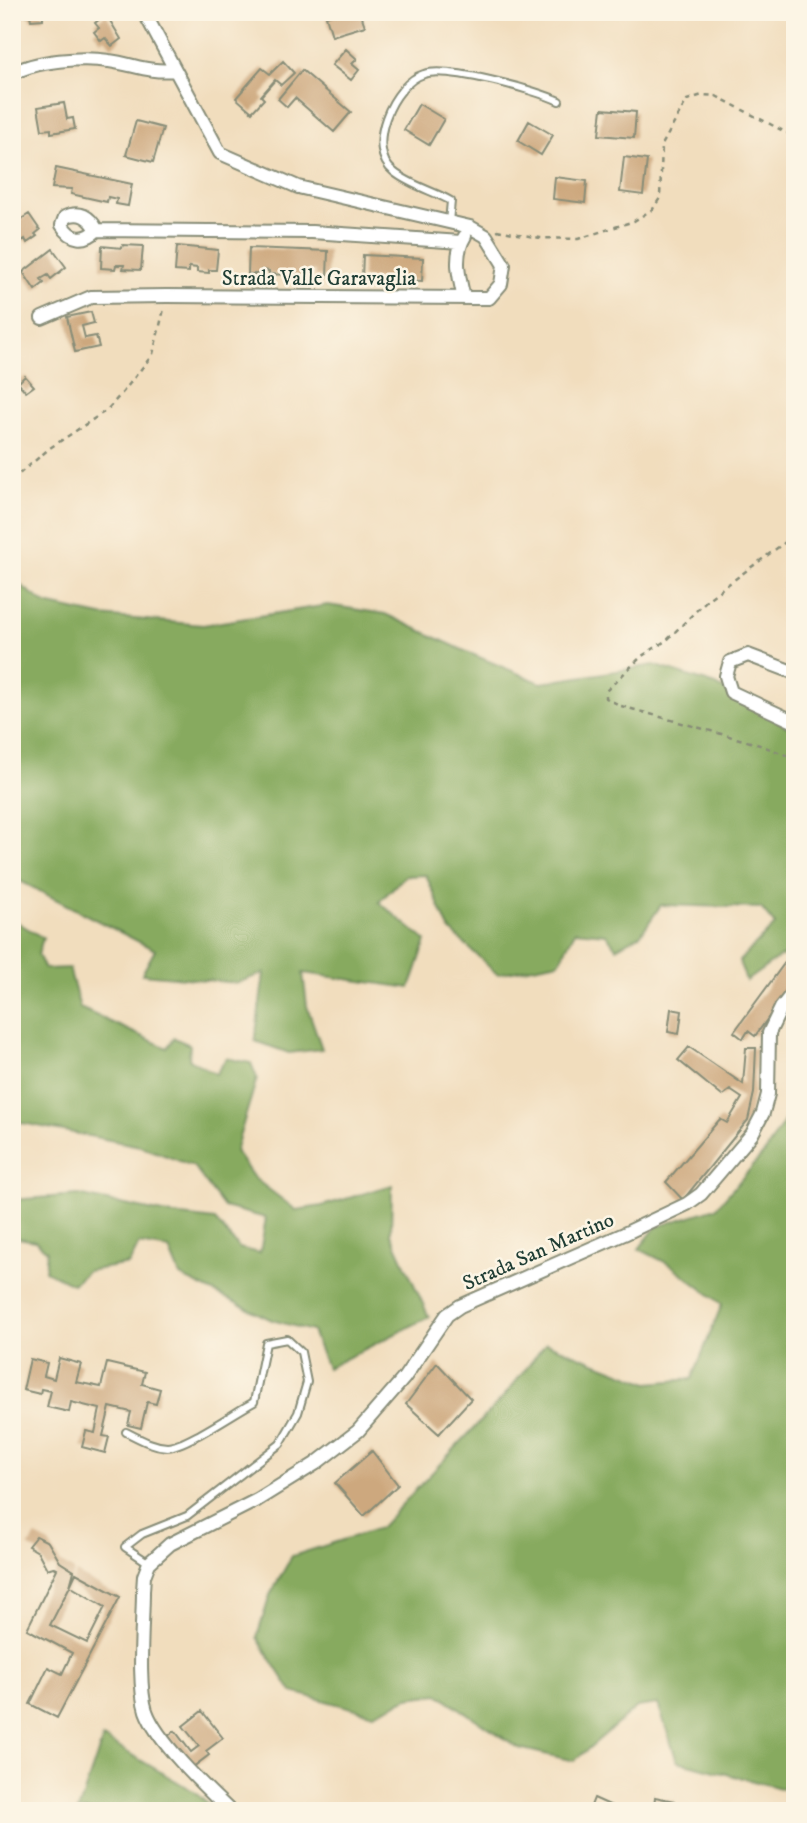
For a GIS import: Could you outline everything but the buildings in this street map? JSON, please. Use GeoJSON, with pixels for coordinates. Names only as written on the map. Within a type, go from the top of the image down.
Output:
{"type":"FeatureCollection","features":[{"type":"Feature","properties":{"kind":"street","name":"Strada Valle Garavaglia"},"geometry":{"type":"LineString","coordinates":[[41,318],[91,297],[489,298],[500,284],[504,265],[486,236],[470,227],[298,187],[220,153],[144,12]]}},
{"type":"Feature","properties":{"kind":"street"},"geometry":{"type":"LineString","coordinates":[[12,74],[46,64],[78,60],[109,61],[158,72],[174,70]]}},
{"type":"Feature","properties":{"kind":"street"},"geometry":{"type":"LineString","coordinates":[[464,298],[457,271],[461,242],[470,227]]}},
{"type":"Feature","properties":{"kind":"street"},"geometry":{"type":"LineString","coordinates":[[97,230],[312,232],[461,242]]}},
{"type":"Feature","properties":{"kind":"street"},"geometry":{"type":"LineString","coordinates":[[795,673],[747,655],[730,662],[726,677],[731,692],[795,722]]}},
{"type":"Feature","properties":{"kind":"street","name":"Strada San Martino"},"geometry":{"type":"LineString","coordinates":[[149,1563],[170,1544],[257,1500],[315,1464],[358,1431],[404,1378],[447,1315],[460,1306],[624,1234],[687,1204],[701,1194],[752,1134],[762,1113],[768,1094],[769,1033],[780,1008],[795,989]]}},
{"type":"Feature","properties":{"kind":"street"},"geometry":{"type":"LineString","coordinates":[[149,1563],[144,1576],[143,1591],[142,1693],[146,1712],[192,1775],[230,1811]]}},
{"type":"Feature","properties":{"kind":"lane"},"geometry":{"type":"LineString","coordinates":[[449,222],[451,201],[393,172],[386,162],[381,144],[383,124],[391,104],[404,88],[423,74],[443,73],[523,87],[559,101]]}},
{"type":"Feature","properties":{"kind":"lane"},"geometry":{"type":"LineString","coordinates":[[126,1432],[153,1445],[171,1447],[191,1438],[254,1402],[266,1343],[287,1339],[302,1352],[307,1382],[298,1413],[280,1444],[187,1516],[142,1534],[125,1547],[149,1563]]}},
{"type":"Feature","properties":{"kind":"path"},"geometry":{"type":"LineString","coordinates":[[494,230],[540,238],[578,239],[634,221],[653,209],[660,198],[662,145],[687,100],[702,95],[716,96],[795,137]]}},
{"type":"Feature","properties":{"kind":"path"},"geometry":{"type":"LineString","coordinates":[[12,480],[50,447],[107,410],[123,392],[153,354],[167,296]]}},
{"type":"Feature","properties":{"kind":"path"},"geometry":{"type":"LineString","coordinates":[[795,535],[708,599],[667,640],[642,656],[606,691],[606,698],[621,706],[754,743],[795,758]]}},
{"type":"Feature","properties":{"kind":"green space"},"geometry":{"type":"Polygon","coordinates":[[[12,579],[46,604],[101,616],[203,625],[328,605],[385,614],[541,683],[654,665],[716,685],[795,731],[795,960],[781,956],[746,981],[739,961],[775,925],[761,908],[661,905],[641,934],[616,948],[606,934],[575,931],[559,962],[497,974],[449,929],[426,875],[405,876],[379,902],[426,941],[410,988],[303,973],[307,1006],[322,1049],[289,1053],[255,1041],[264,973],[237,983],[142,974],[155,950],[12,877],[12,579]]]}},
{"type":"Feature","properties":{"kind":"green space"},"geometry":{"type":"Polygon","coordinates":[[[12,919],[43,938],[38,955],[45,969],[69,968],[80,1008],[167,1048],[174,1038],[190,1045],[189,1059],[216,1074],[226,1058],[251,1063],[257,1078],[235,1151],[254,1178],[296,1210],[322,1206],[392,1185],[391,1234],[429,1317],[327,1368],[312,1331],[272,1320],[180,1276],[169,1249],[139,1244],[129,1264],[87,1271],[73,1284],[45,1271],[47,1251],[35,1241],[12,1237],[12,1200],[78,1195],[173,1215],[215,1220],[239,1248],[260,1253],[266,1218],[224,1207],[193,1166],[140,1146],[12,1121],[12,919]]]}},
{"type":"Feature","properties":{"kind":"green space"},"geometry":{"type":"Polygon","coordinates":[[[795,1103],[795,1792],[677,1761],[658,1704],[637,1707],[574,1761],[519,1748],[438,1694],[408,1698],[374,1714],[292,1692],[257,1637],[270,1595],[292,1556],[380,1528],[506,1394],[546,1343],[648,1383],[692,1379],[722,1304],[671,1265],[639,1249],[656,1227],[716,1208],[766,1151],[795,1103]]]}},
{"type":"Feature","properties":{"kind":"green space"},"geometry":{"type":"Polygon","coordinates":[[[103,1738],[193,1791],[216,1811],[78,1811],[103,1738]]]}}]}
